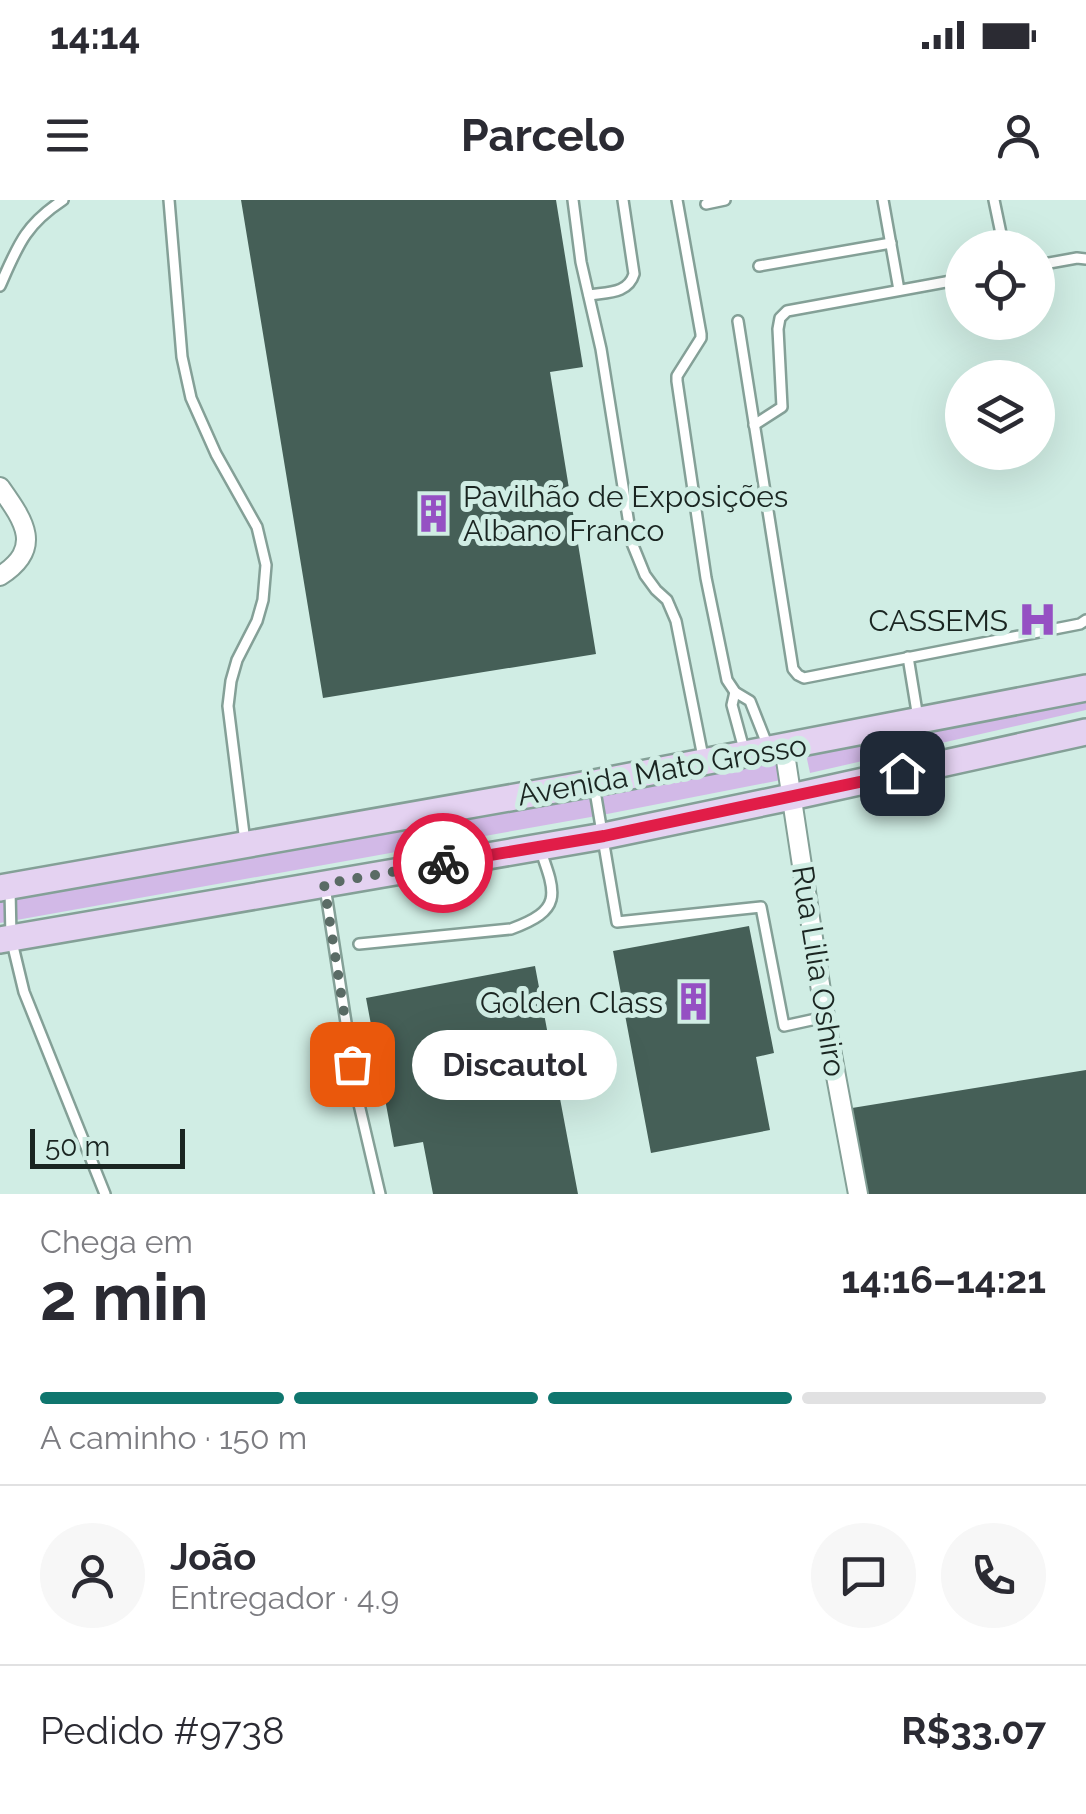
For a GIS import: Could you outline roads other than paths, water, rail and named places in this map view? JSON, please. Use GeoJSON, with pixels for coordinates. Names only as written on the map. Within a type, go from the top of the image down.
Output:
{"type":"FeatureCollection","features":[{"type":"Feature","properties":{"kind":"main road","name":"Avenida Mato Grosso"},"geometry":{"type":"LineString","coordinates":[[5,887],[594,783],[1086,688]]}},
{"type":"Feature","properties":{"kind":"main road","name":"Avenida Mato Grosso"},"geometry":{"type":"LineString","coordinates":[[6,939],[604,836],[1086,732]]}},
{"type":"Feature","properties":{"kind":"street"},"geometry":{"type":"LineString","coordinates":[[0,487],[23,520],[26,550],[18,564],[0,576]]}},
{"type":"Feature","properties":{"kind":"street","name":"Rua Lilia Oshiro"},"geometry":{"type":"LineString","coordinates":[[766,751],[792,797],[858,1194]]}},
{"type":"Feature","properties":{"kind":"lane"},"geometry":{"type":"LineString","coordinates":[[0,286],[25,233],[42,214],[63,200]]}},
{"type":"Feature","properties":{"kind":"lane"},"geometry":{"type":"LineString","coordinates":[[169,200],[182,358],[191,398],[216,454],[258,528],[266,565],[258,621],[237,660],[228,706],[246,845]]}},
{"type":"Feature","properties":{"kind":"lane"},"geometry":{"type":"LineString","coordinates":[[573,200],[632,542],[645,574],[676,620],[704,762]]}},
{"type":"Feature","properties":{"kind":"lane"},"geometry":{"type":"LineString","coordinates":[[589,295],[624,289],[634,274],[623,200]]}},
{"type":"Feature","properties":{"kind":"lane"},"geometry":{"type":"LineString","coordinates":[[677,200],[701,334],[677,381],[706,578],[726,680],[735,692],[750,701],[766,751]]}},
{"type":"Feature","properties":{"kind":"lane"},"geometry":{"type":"LineString","coordinates":[[706,204],[725,200]]}},
{"type":"Feature","properties":{"kind":"lane"},"geometry":{"type":"LineString","coordinates":[[883,200],[899,290]]}},
{"type":"Feature","properties":{"kind":"lane"},"geometry":{"type":"LineString","coordinates":[[994,200],[1000,230]]}},
{"type":"Feature","properties":{"kind":"lane"},"geometry":{"type":"LineString","coordinates":[[759,266],[891,243]]}},
{"type":"Feature","properties":{"kind":"lane"},"geometry":{"type":"LineString","coordinates":[[1055,263],[1086,258]]}},
{"type":"Feature","properties":{"kind":"lane"},"geometry":{"type":"LineString","coordinates":[[754,425],[782,407],[778,329],[780,318],[787,311],[945,282]]}},
{"type":"Feature","properties":{"kind":"lane"},"geometry":{"type":"LineString","coordinates":[[738,321],[793,669],[798,675],[804,678],[1086,620]]}},
{"type":"Feature","properties":{"kind":"lane"},"geometry":{"type":"LineString","coordinates":[[908,658],[918,721]]}},
{"type":"Feature","properties":{"kind":"lane"},"geometry":{"type":"LineString","coordinates":[[735,692],[732,705],[766,751]]}},
{"type":"Feature","properties":{"kind":"lane"},"geometry":{"type":"LineString","coordinates":[[594,783],[617,922],[761,907],[784,1026],[826,1018]]}},
{"type":"Feature","properties":{"kind":"lane"},"geometry":{"type":"LineString","coordinates":[[359,944],[511,929],[534,920],[546,911],[552,896],[551,879],[538,846]]}},
{"type":"Feature","properties":{"kind":"lane"},"geometry":{"type":"LineString","coordinates":[[324,884],[358,1100],[380,1194]]}},
{"type":"Feature","properties":{"kind":"lane"},"geometry":{"type":"LineString","coordinates":[[5,887],[6,939],[105,1194]]}},
{"type":"Feature","properties":{"kind":"place","name":"Pavilhão de Exposições Albano Franco"},"geometry":{"type":"Point","coordinates":[433,513]}},
{"type":"Feature","properties":{"kind":"place","name":"CASSEMS"},"geometry":{"type":"Point","coordinates":[1038,620]}},
{"type":"Feature","properties":{"kind":"place","name":"Golden Class"},"geometry":{"type":"Point","coordinates":[693,1002]}},
{"type":"Feature","properties":{"kind":"place","name":"Discautol"},"geometry":{"type":"Point","coordinates":[352,1064]}}]}
